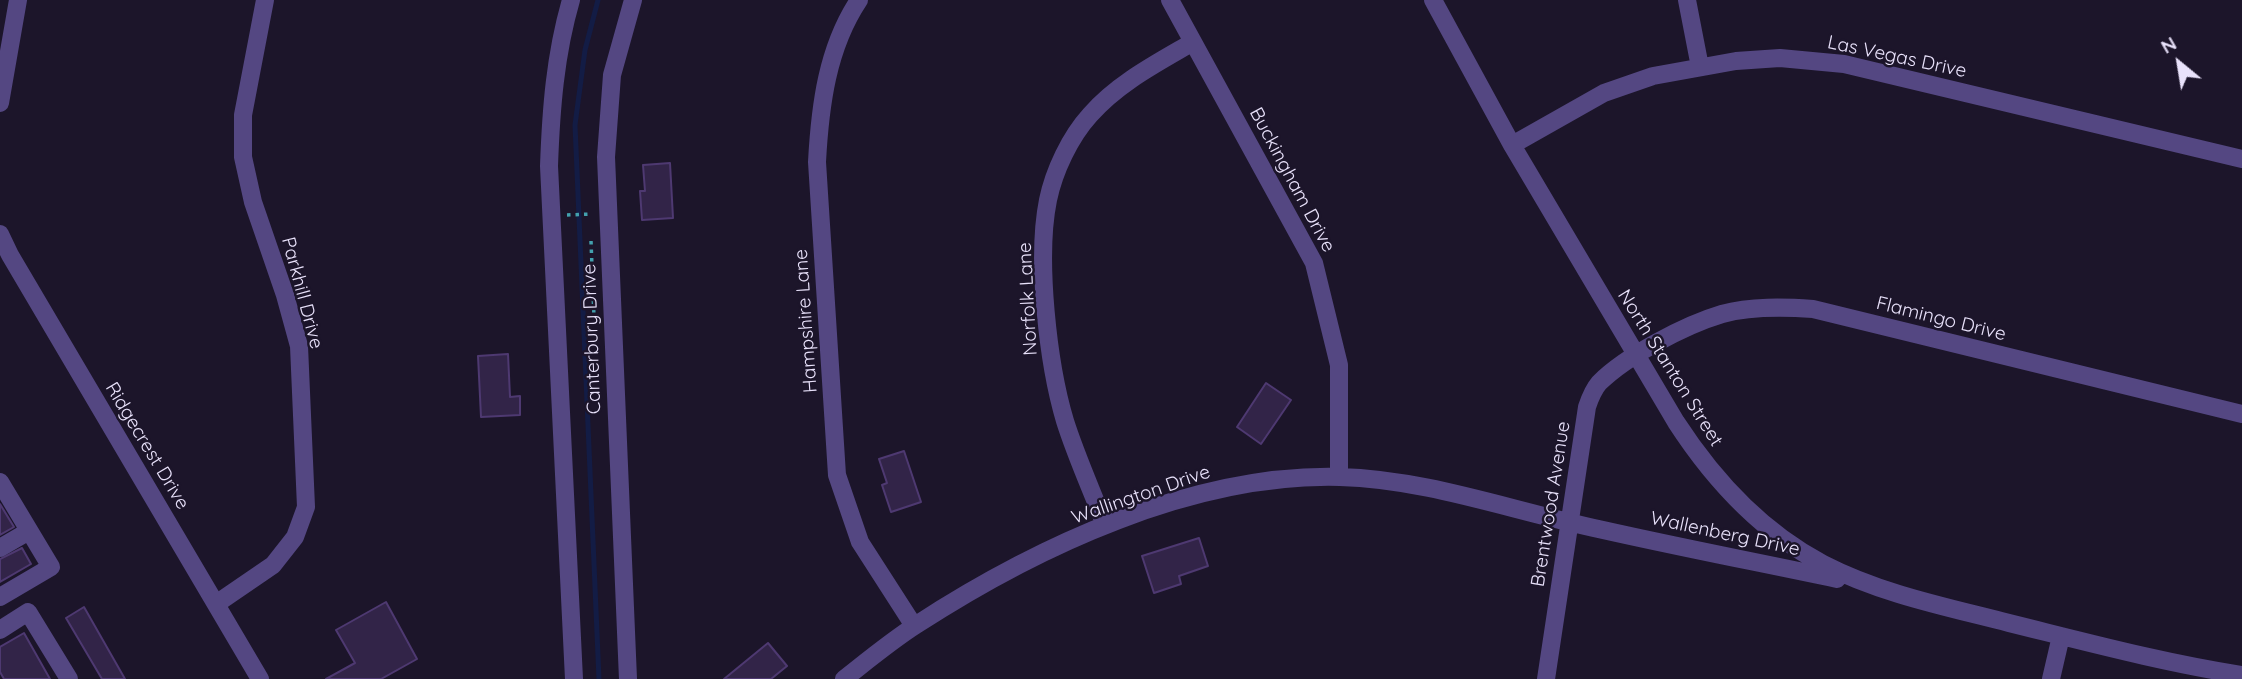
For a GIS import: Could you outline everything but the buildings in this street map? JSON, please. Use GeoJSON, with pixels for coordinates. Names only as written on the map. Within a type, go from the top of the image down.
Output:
{"type":"FeatureCollection","features":[{"type":"Feature","properties":{"kind":"street"},"geometry":{"type":"LineString","coordinates":[[0,103],[18,0]]}},
{"type":"Feature","properties":{"kind":"street","name":"Parkhill Drive"},"geometry":{"type":"LineString","coordinates":[[216,604],[273,565],[295,537],[306,507],[299,346],[285,295],[253,202],[243,156],[243,115],[265,0]]}},
{"type":"Feature","properties":{"kind":"street","name":"Canterbury Drive"},"geometry":{"type":"LineString","coordinates":[[570,0],[560,40],[552,100],[549,166],[575,679]]}},
{"type":"Feature","properties":{"kind":"street","name":"Canterbury Drive"},"geometry":{"type":"LineString","coordinates":[[628,679],[606,157],[612,75],[633,0]]}},
{"type":"Feature","properties":{"kind":"street","name":"Hampshire Lane"},"geometry":{"type":"LineString","coordinates":[[859,0],[836,47],[819,118],[817,162],[836,475],[860,542],[914,626]]}},
{"type":"Feature","properties":{"kind":"street","name":"Buckingham Drive"},"geometry":{"type":"LineString","coordinates":[[1170,0],[1314,263],[1339,365],[1339,477]]}},
{"type":"Feature","properties":{"kind":"street","name":"North Stanton Street"},"geometry":{"type":"LineString","coordinates":[[1433,0],[1635,356],[1692,447],[1724,486],[1755,516],[1821,564],[1871,586],[2061,636],[2242,675]]}},
{"type":"Feature","properties":{"kind":"street"},"geometry":{"type":"LineString","coordinates":[[1687,0],[1700,67]]}},
{"type":"Feature","properties":{"kind":"street","name":"Norfolk Lane"},"geometry":{"type":"LineString","coordinates":[[1105,525],[1065,421],[1053,372],[1044,256],[1048,200],[1063,157],[1089,116],[1123,84],[1193,42]]}},
{"type":"Feature","properties":{"kind":"street","name":"Las Vegas Drive"},"geometry":{"type":"LineString","coordinates":[[1513,145],[1604,93],[1653,76],[1736,61],[1780,58],[1844,64],[2242,159]]}},
{"type":"Feature","properties":{"kind":"street","name":"Ridgecrest Drive"},"geometry":{"type":"LineString","coordinates":[[0,234],[260,679]]}},
{"type":"Feature","properties":{"kind":"street","name":"Flamingo Drive"},"geometry":{"type":"LineString","coordinates":[[1635,356],[1679,331],[1723,314],[1782,307],[1813,309],[2242,414]]}},
{"type":"Feature","properties":{"kind":"street","name":"Brentwood Avenue"},"geometry":{"type":"LineString","coordinates":[[1546,679],[1587,407],[1598,384],[1635,356]]}},
{"type":"Feature","properties":{"kind":"street","name":"Wallington Drive"},"geometry":{"type":"LineString","coordinates":[[844,679],[914,626],[1030,560],[1105,525],[1169,503],[1236,486],[1291,479],[1339,477],[1410,483],[1570,523]]}},
{"type":"Feature","properties":{"kind":"street"},"geometry":{"type":"LineString","coordinates":[[0,482],[51,567],[0,597]]}},
{"type":"Feature","properties":{"kind":"street","name":"Wallenberg Drive"},"geometry":{"type":"LineString","coordinates":[[1570,523],[1871,586]]}},
{"type":"Feature","properties":{"kind":"street"},"geometry":{"type":"LineString","coordinates":[[0,548],[29,531]]}},
{"type":"Feature","properties":{"kind":"street"},"geometry":{"type":"LineString","coordinates":[[0,630],[28,612],[69,679]]}},
{"type":"Feature","properties":{"kind":"street"},"geometry":{"type":"LineString","coordinates":[[2051,679],[2061,636]]}},
{"type":"Feature","properties":{"kind":"path"},"geometry":{"type":"LineString","coordinates":[[562,216],[592,214]]}},
{"type":"Feature","properties":{"kind":"waterway"},"geometry":{"type":"LineString","coordinates":[[598,0],[585,50],[575,125],[599,679]]}}]}
